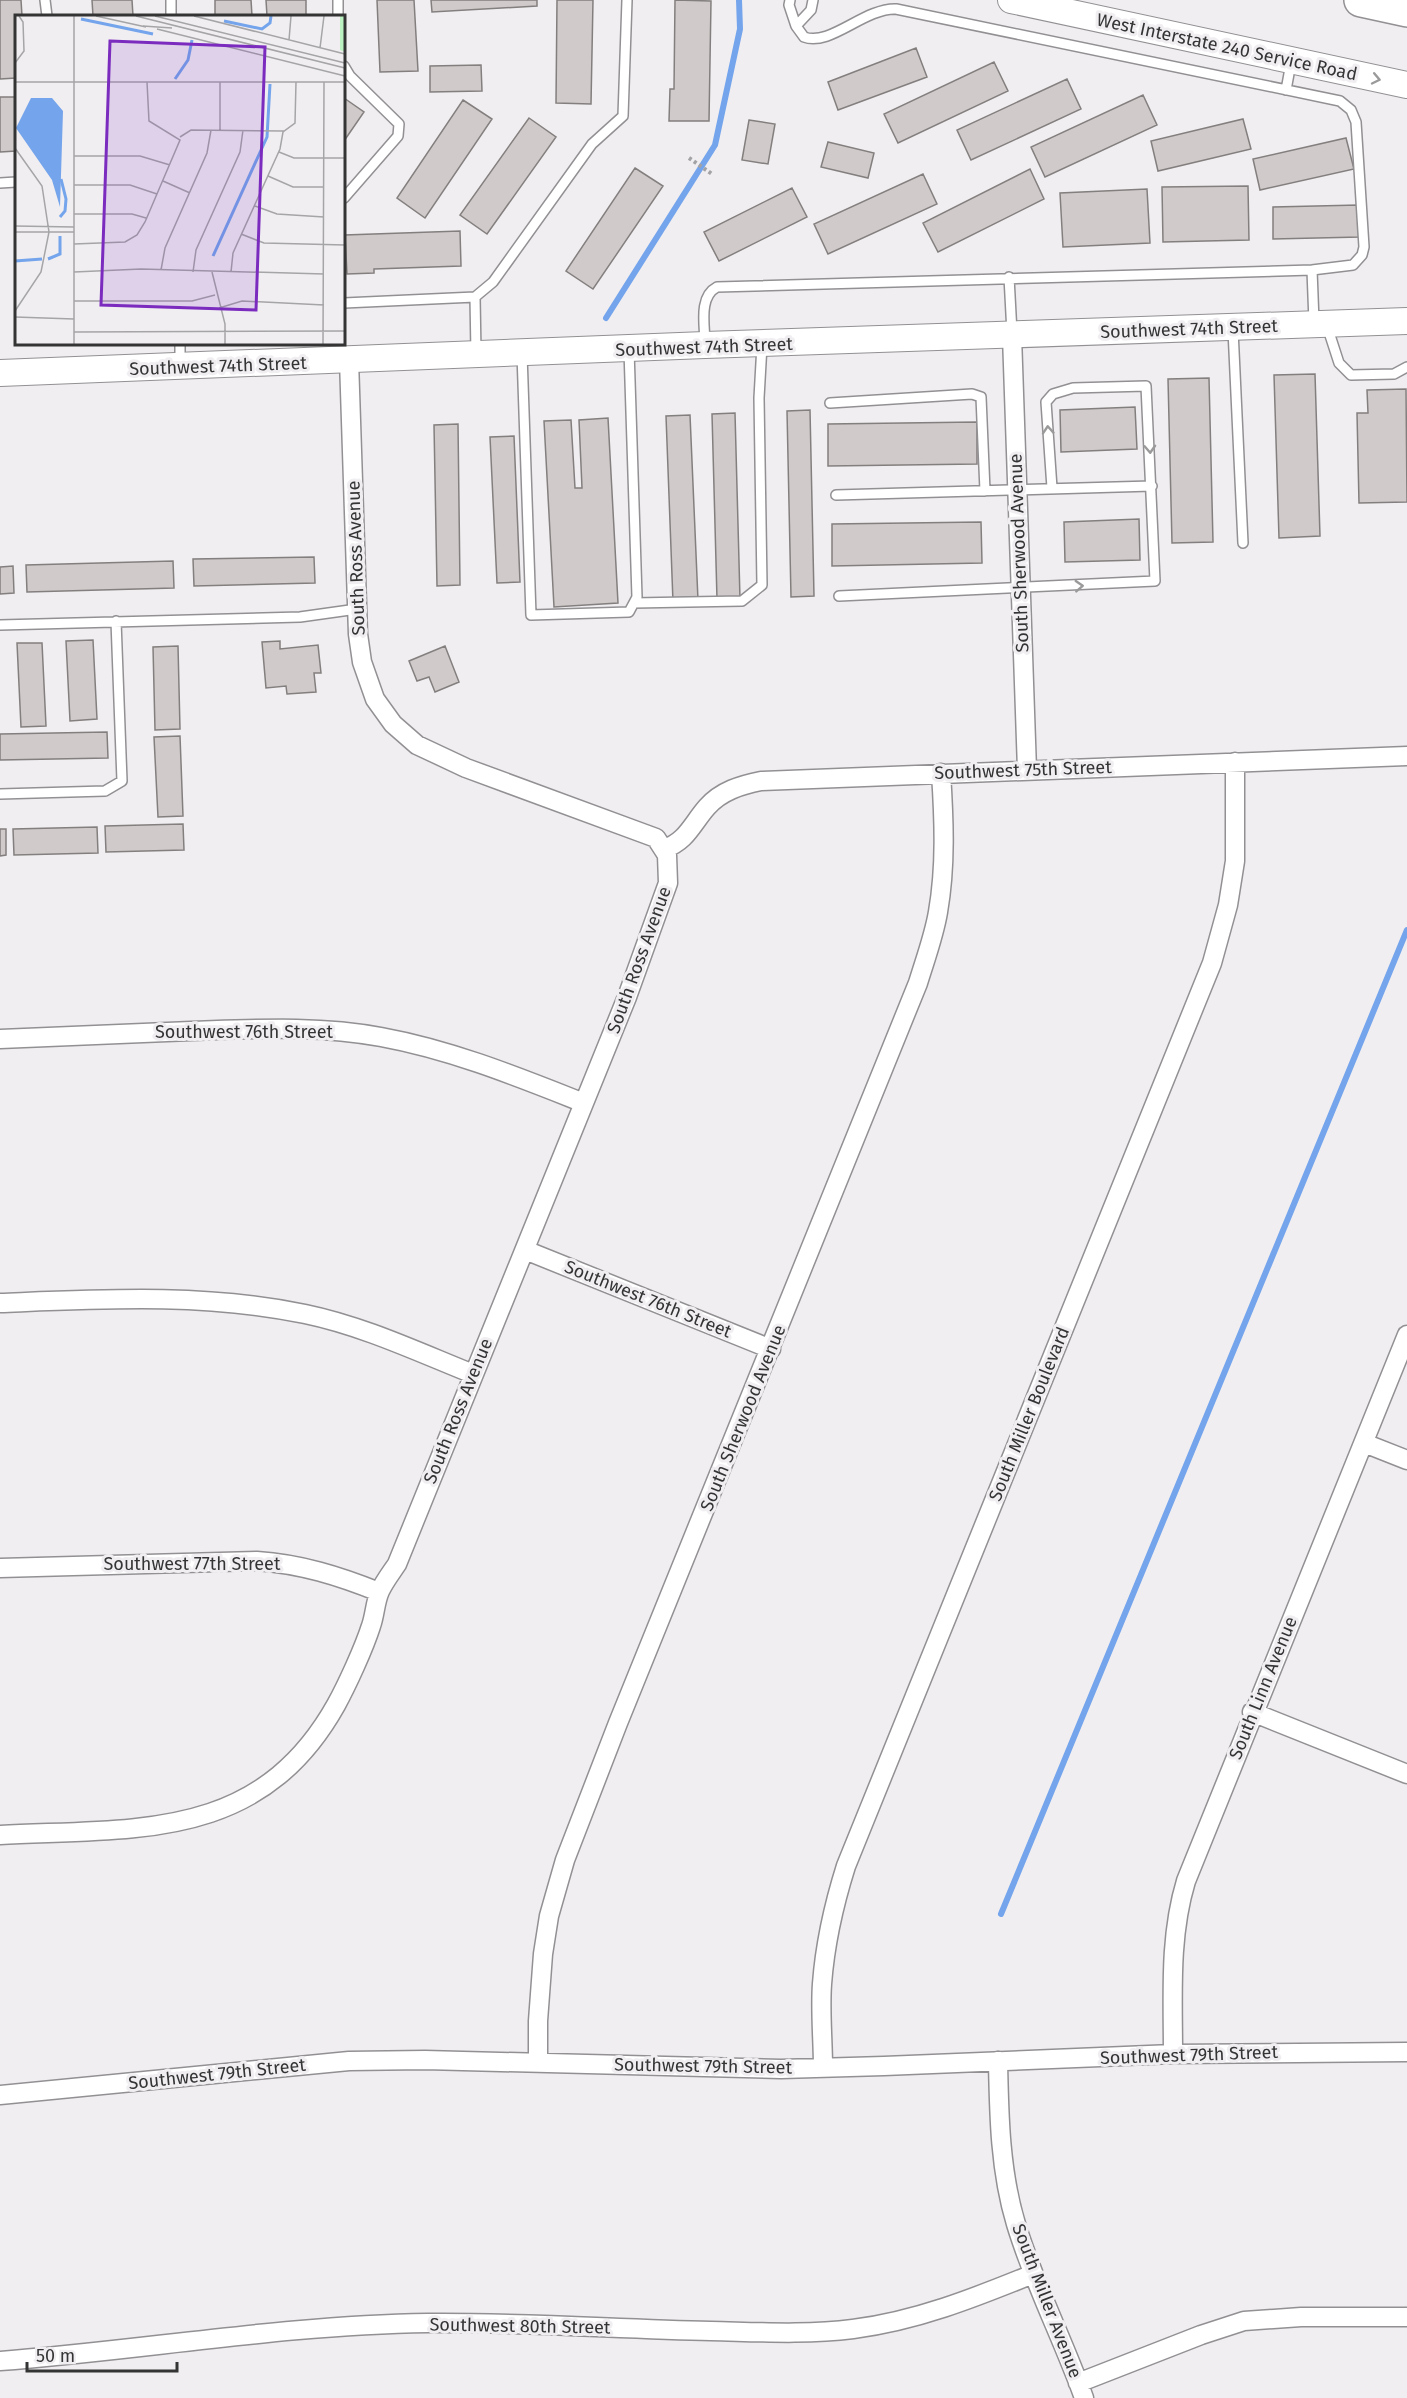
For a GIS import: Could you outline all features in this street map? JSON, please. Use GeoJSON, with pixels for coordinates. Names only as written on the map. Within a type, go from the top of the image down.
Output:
{"type":"FeatureCollection","features":[{"type":"Feature","properties":{"kind":"highway"},"geometry":{"type":"LineString","coordinates":[[1362,0],[1407,10]]}},
{"type":"Feature","properties":{"kind":"main road","name":"West Interstate 240 Service Road"},"geometry":{"type":"LineString","coordinates":[[1011,0],[1407,86]]}},
{"type":"Feature","properties":{"kind":"main road","name":"Southwest 74th Street"},"geometry":{"type":"LineString","coordinates":[[0,373],[180,355],[316,357],[349,360],[705,345],[762,345],[1407,321]]}},
{"type":"Feature","properties":{"kind":"street","name":"South Sherwood Avenue"},"geometry":{"type":"LineString","coordinates":[[1012,336],[1027,770]]}},
{"type":"Feature","properties":{"kind":"street","name":"South Ross Avenue"},"geometry":{"type":"LineString","coordinates":[[0,1835],[170,1824],[200,1818],[222,1810],[264,1786],[303,1754],[320,1731],[337,1703],[371,1627],[379,1592],[397,1564],[627,998],[668,883],[669,864],[664,849],[656,838],[447,761],[405,736],[381,709],[368,682],[360,649],[349,360]]}},
{"type":"Feature","properties":{"kind":"street","name":"Southwest 75th Street"},"geometry":{"type":"LineString","coordinates":[[664,849],[684,838],[708,806],[720,796],[746,784],[785,779],[1407,756]]}},
{"type":"Feature","properties":{"kind":"street","name":"South Miller Boulevard"},"geometry":{"type":"LineString","coordinates":[[823,2068],[824,1964],[831,1923],[846,1866],[1212,963],[1228,905],[1235,861],[1235,762]]}},
{"type":"Feature","properties":{"kind":"street","name":"South Sherwood Avenue"},"geometry":{"type":"LineString","coordinates":[[538,2062],[538,2021],[543,1954],[549,1916],[565,1860],[622,1712],[914,994],[924,964],[941,892],[944,809],[941,773]]}},
{"type":"Feature","properties":{"kind":"street","name":"Southwest 76th Street"},"geometry":{"type":"LineString","coordinates":[[0,1039],[246,1029],[308,1029],[346,1032],[424,1046],[476,1061],[584,1103]]}},
{"type":"Feature","properties":{"kind":"street","name":"Southwest 76th Street"},"geometry":{"type":"LineString","coordinates":[[525,1250],[771,1348]]}},
{"type":"Feature","properties":{"kind":"street"},"geometry":{"type":"LineString","coordinates":[[0,1303],[167,1298],[263,1307],[306,1314],[345,1325],[473,1374]]}},
{"type":"Feature","properties":{"kind":"street","name":"South Linn Avenue"},"geometry":{"type":"LineString","coordinates":[[1173,2054],[1173,1951],[1180,1901],[1252,1712],[1407,1335]]}},
{"type":"Feature","properties":{"kind":"street"},"geometry":{"type":"LineString","coordinates":[[1364,1443],[1407,1460]]}},
{"type":"Feature","properties":{"kind":"street","name":"Southwest 77th Street"},"geometry":{"type":"LineString","coordinates":[[0,1568],[257,1561],[324,1572],[379,1592]]}},
{"type":"Feature","properties":{"kind":"street"},"geometry":{"type":"LineString","coordinates":[[1252,1712],[1407,1774]]}},
{"type":"Feature","properties":{"kind":"street","name":"Southwest 79th Street"},"geometry":{"type":"LineString","coordinates":[[0,2095],[349,2061],[823,2068],[1173,2054],[1407,2052]]}},
{"type":"Feature","properties":{"kind":"street","name":"South Miller Avenue"},"geometry":{"type":"LineString","coordinates":[[998,2061],[1001,2142],[1015,2222],[1033,2274],[1081,2390]]}},
{"type":"Feature","properties":{"kind":"street","name":"Southwest 80th Street"},"geometry":{"type":"LineString","coordinates":[[0,2361],[307,2330],[395,2324],[826,2332],[879,2325],[919,2316],[1033,2274]]}},
{"type":"Feature","properties":{"kind":"street"},"geometry":{"type":"LineString","coordinates":[[1081,2390],[1210,2332],[1245,2321],[1301,2317],[1407,2317]]}},
{"type":"Feature","properties":{"kind":"lane"},"geometry":{"type":"LineString","coordinates":[[45,0],[47,15]]}},
{"type":"Feature","properties":{"kind":"lane"},"geometry":{"type":"LineString","coordinates":[[345,303],[475,297],[493,282],[592,144],[623,116],[627,0]]}},
{"type":"Feature","properties":{"kind":"lane"},"geometry":{"type":"LineString","coordinates":[[705,345],[705,300],[710,291],[717,287],[1312,270],[1353,265],[1362,255],[1364,247],[1356,122],[1346,104],[896,9],[876,11],[820,40],[804,37],[796,26],[789,5],[790,0]]}},
{"type":"Feature","properties":{"kind":"lane"},"geometry":{"type":"LineString","coordinates":[[796,26],[811,10],[813,0]]}},
{"type":"Feature","properties":{"kind":"lane"},"geometry":{"type":"LineString","coordinates":[[1286,90],[1291,61]]}},
{"type":"Feature","properties":{"kind":"lane"},"geometry":{"type":"LineString","coordinates":[[345,68],[350,76],[399,124],[398,136],[345,197]]}},
{"type":"Feature","properties":{"kind":"lane"},"geometry":{"type":"LineString","coordinates":[[0,183],[15,182]]}},
{"type":"Feature","properties":{"kind":"lane"},"geometry":{"type":"LineString","coordinates":[[1312,270],[1320,324],[1339,363],[1351,375],[1394,374],[1407,367]]}},
{"type":"Feature","properties":{"kind":"lane"},"geometry":{"type":"LineString","coordinates":[[1008,277],[1012,336]]}},
{"type":"Feature","properties":{"kind":"lane"},"geometry":{"type":"LineString","coordinates":[[475,297],[476,356]]}},
{"type":"Feature","properties":{"kind":"lane"},"geometry":{"type":"LineString","coordinates":[[1233,327],[1243,543]]}},
{"type":"Feature","properties":{"kind":"lane"},"geometry":{"type":"LineString","coordinates":[[633,603],[742,601],[762,585],[759,398],[762,345]]}},
{"type":"Feature","properties":{"kind":"lane"},"geometry":{"type":"LineString","coordinates":[[522,354],[531,615],[629,612],[637,597],[629,350]]}},
{"type":"Feature","properties":{"kind":"lane"},"geometry":{"type":"LineString","coordinates":[[839,596],[1155,581],[1146,386],[1073,388],[1053,394],[1046,402],[1052,488]]}},
{"type":"Feature","properties":{"kind":"lane"},"geometry":{"type":"LineString","coordinates":[[830,403],[972,394],[981,397],[985,491]]}},
{"type":"Feature","properties":{"kind":"lane"},"geometry":{"type":"LineString","coordinates":[[836,495],[1152,486]]}},
{"type":"Feature","properties":{"kind":"lane"},"geometry":{"type":"LineString","coordinates":[[0,625],[300,617],[357,609]]}},
{"type":"Feature","properties":{"kind":"lane"},"geometry":{"type":"LineString","coordinates":[[0,794],[105,791],[122,781],[116,621]]}},
{"type":"Feature","properties":{"kind":"path"},"geometry":{"type":"LineString","coordinates":[[689,158],[712,174]]}},
{"type":"Feature","properties":{"kind":"building"},"geometry":{"type":"Polygon","coordinates":[[[0,0],[21,0],[22,15],[15,15],[15,78],[0,79],[0,0]]]}},
{"type":"Feature","properties":{"kind":"building"},"geometry":{"type":"Polygon","coordinates":[[[92,0],[132,0],[133,15],[93,15],[92,0]]]}},
{"type":"Feature","properties":{"kind":"building"},"geometry":{"type":"Polygon","coordinates":[[[215,0],[251,0],[252,15],[215,15],[215,0]]]}},
{"type":"Feature","properties":{"kind":"building"},"geometry":{"type":"Polygon","coordinates":[[[266,0],[306,0],[306,15],[267,15],[266,0]]]}},
{"type":"Feature","properties":{"kind":"building"},"geometry":{"type":"Polygon","coordinates":[[[377,0],[414,0],[418,71],[380,72],[377,0]]]}},
{"type":"Feature","properties":{"kind":"building"},"geometry":{"type":"Polygon","coordinates":[[[431,0],[537,0],[537,6],[432,12],[431,0]]]}},
{"type":"Feature","properties":{"kind":"building"},"geometry":{"type":"Polygon","coordinates":[[[557,0],[593,0],[591,104],[556,103],[557,0]]]}},
{"type":"Feature","properties":{"kind":"building"},"geometry":{"type":"Polygon","coordinates":[[[675,0],[711,1],[709,121],[669,121],[670,89],[674,89],[675,0]]]}},
{"type":"Feature","properties":{"kind":"building"},"geometry":{"type":"Polygon","coordinates":[[[916,48],[927,77],[838,110],[828,82],[916,48]]]}},
{"type":"Feature","properties":{"kind":"building"},"geometry":{"type":"Polygon","coordinates":[[[994,62],[1008,91],[898,143],[884,114],[994,62]]]}},
{"type":"Feature","properties":{"kind":"building"},"geometry":{"type":"Polygon","coordinates":[[[481,65],[482,91],[430,92],[430,66],[481,65]]]}},
{"type":"Feature","properties":{"kind":"building"},"geometry":{"type":"Polygon","coordinates":[[[1067,79],[1081,109],[971,160],[957,130],[1067,79]]]}},
{"type":"Feature","properties":{"kind":"building"},"geometry":{"type":"Polygon","coordinates":[[[1143,95],[1157,125],[1045,177],[1031,147],[1143,95]]]}},
{"type":"Feature","properties":{"kind":"building"},"geometry":{"type":"Polygon","coordinates":[[[0,97],[15,97],[15,151],[0,152],[0,97]]]}},
{"type":"Feature","properties":{"kind":"building"},"geometry":{"type":"Polygon","coordinates":[[[345,99],[364,112],[345,140],[345,99]]]}},
{"type":"Feature","properties":{"kind":"building"},"geometry":{"type":"Polygon","coordinates":[[[463,100],[492,119],[425,218],[397,198],[463,100]]]}},
{"type":"Feature","properties":{"kind":"building"},"geometry":{"type":"Polygon","coordinates":[[[529,118],[556,137],[487,234],[460,215],[529,118]]]}},
{"type":"Feature","properties":{"kind":"building"},"geometry":{"type":"Polygon","coordinates":[[[1243,119],[1251,149],[1158,171],[1151,141],[1243,119]]]}},
{"type":"Feature","properties":{"kind":"building"},"geometry":{"type":"Polygon","coordinates":[[[749,120],[775,124],[768,164],[742,160],[749,120]]]}},
{"type":"Feature","properties":{"kind":"building"},"geometry":{"type":"Polygon","coordinates":[[[1346,138],[1354,169],[1260,190],[1253,159],[1346,138]]]}},
{"type":"Feature","properties":{"kind":"building"},"geometry":{"type":"Polygon","coordinates":[[[828,142],[874,153],[868,178],[821,167],[828,142]]]}},
{"type":"Feature","properties":{"kind":"building"},"geometry":{"type":"Polygon","coordinates":[[[635,168],[663,186],[593,289],[566,271],[635,168]]]}},
{"type":"Feature","properties":{"kind":"building"},"geometry":{"type":"Polygon","coordinates":[[[1030,169],[1044,199],[938,252],[923,223],[1030,169]]]}},
{"type":"Feature","properties":{"kind":"building"},"geometry":{"type":"Polygon","coordinates":[[[923,174],[937,204],[828,254],[814,224],[923,174]]]}},
{"type":"Feature","properties":{"kind":"building"},"geometry":{"type":"Polygon","coordinates":[[[1248,186],[1249,240],[1163,242],[1162,187],[1248,186]]]}},
{"type":"Feature","properties":{"kind":"building"},"geometry":{"type":"Polygon","coordinates":[[[792,188],[807,217],[719,261],[704,232],[792,188]]]}},
{"type":"Feature","properties":{"kind":"building"},"geometry":{"type":"Polygon","coordinates":[[[1147,189],[1150,243],[1063,247],[1060,193],[1147,189]]]}},
{"type":"Feature","properties":{"kind":"building"},"geometry":{"type":"Polygon","coordinates":[[[1359,205],[1360,237],[1273,239],[1273,207],[1359,205]]]}},
{"type":"Feature","properties":{"kind":"building"},"geometry":{"type":"Polygon","coordinates":[[[460,231],[461,266],[374,269],[374,273],[347,274],[345,235],[460,231]]]}},
{"type":"Feature","properties":{"kind":"building"},"geometry":{"type":"Polygon","coordinates":[[[1315,374],[1320,536],[1279,538],[1274,375],[1315,374]]]}},
{"type":"Feature","properties":{"kind":"building"},"geometry":{"type":"Polygon","coordinates":[[[1209,378],[1213,542],[1172,543],[1168,379],[1209,378]]]}},
{"type":"Feature","properties":{"kind":"building"},"geometry":{"type":"Polygon","coordinates":[[[1406,389],[1407,502],[1359,503],[1357,413],[1368,413],[1367,390],[1406,389]]]}},
{"type":"Feature","properties":{"kind":"building"},"geometry":{"type":"Polygon","coordinates":[[[1135,407],[1137,449],[1061,452],[1060,410],[1135,407]]]}},
{"type":"Feature","properties":{"kind":"building"},"geometry":{"type":"Polygon","coordinates":[[[810,410],[814,596],[791,597],[787,411],[810,410]]]}},
{"type":"Feature","properties":{"kind":"building"},"geometry":{"type":"Polygon","coordinates":[[[735,413],[740,599],[717,599],[712,414],[735,413]]]}},
{"type":"Feature","properties":{"kind":"building"},"geometry":{"type":"Polygon","coordinates":[[[690,415],[698,600],[673,602],[666,416],[690,415]]]}},
{"type":"Feature","properties":{"kind":"building"},"geometry":{"type":"Polygon","coordinates":[[[608,418],[618,603],[554,607],[544,421],[571,420],[575,488],[582,488],[579,420],[608,418]]]}},
{"type":"Feature","properties":{"kind":"building"},"geometry":{"type":"Polygon","coordinates":[[[977,422],[977,464],[828,466],[828,424],[977,422]]]}},
{"type":"Feature","properties":{"kind":"building"},"geometry":{"type":"Polygon","coordinates":[[[458,424],[460,585],[437,586],[434,425],[458,424]]]}},
{"type":"Feature","properties":{"kind":"building"},"geometry":{"type":"Polygon","coordinates":[[[514,436],[520,582],[497,583],[490,437],[514,436]]]}},
{"type":"Feature","properties":{"kind":"building"},"geometry":{"type":"Polygon","coordinates":[[[1139,519],[1140,560],[1065,562],[1064,522],[1139,519]]]}},
{"type":"Feature","properties":{"kind":"building"},"geometry":{"type":"Polygon","coordinates":[[[981,522],[982,563],[832,566],[832,524],[981,522]]]}},
{"type":"Feature","properties":{"kind":"building"},"geometry":{"type":"Polygon","coordinates":[[[314,557],[315,583],[194,586],[193,559],[314,557]]]}},
{"type":"Feature","properties":{"kind":"building"},"geometry":{"type":"Polygon","coordinates":[[[173,561],[174,588],[27,592],[26,565],[173,561]]]}},
{"type":"Feature","properties":{"kind":"building"},"geometry":{"type":"Polygon","coordinates":[[[13,566],[14,593],[0,594],[0,567],[13,566]]]}},
{"type":"Feature","properties":{"kind":"building"},"geometry":{"type":"Polygon","coordinates":[[[93,640],[97,719],[70,721],[66,641],[93,640]]]}},
{"type":"Feature","properties":{"kind":"building"},"geometry":{"type":"Polygon","coordinates":[[[280,641],[280,649],[318,645],[321,673],[314,673],[316,692],[287,694],[286,686],[266,688],[262,642],[280,641]]]}},
{"type":"Feature","properties":{"kind":"building"},"geometry":{"type":"Polygon","coordinates":[[[17,643],[42,643],[46,726],[21,727],[17,643]]]}},
{"type":"Feature","properties":{"kind":"building"},"geometry":{"type":"Polygon","coordinates":[[[178,646],[180,729],[155,730],[153,647],[178,646]]]}},
{"type":"Feature","properties":{"kind":"building"},"geometry":{"type":"Polygon","coordinates":[[[445,646],[459,682],[435,692],[429,677],[417,681],[409,661],[445,646]]]}},
{"type":"Feature","properties":{"kind":"building"},"geometry":{"type":"Polygon","coordinates":[[[107,732],[108,758],[0,760],[0,734],[107,732]]]}},
{"type":"Feature","properties":{"kind":"building"},"geometry":{"type":"Polygon","coordinates":[[[180,736],[183,816],[158,817],[154,737],[180,736]]]}},
{"type":"Feature","properties":{"kind":"building"},"geometry":{"type":"Polygon","coordinates":[[[183,824],[184,850],[106,852],[105,826],[183,824]]]}},
{"type":"Feature","properties":{"kind":"building"},"geometry":{"type":"Polygon","coordinates":[[[97,827],[98,853],[14,855],[13,829],[97,827]]]}},
{"type":"Feature","properties":{"kind":"building"},"geometry":{"type":"Polygon","coordinates":[[[0,829],[6,829],[6,855],[0,856],[0,829]]]}},
{"type":"Feature","properties":{"kind":"waterway"},"geometry":{"type":"LineString","coordinates":[[606,318],[715,145],[740,29],[739,0]]}},
{"type":"Feature","properties":{"kind":"waterway"},"geometry":{"type":"LineString","coordinates":[[1001,1914],[1407,930]]}}]}
